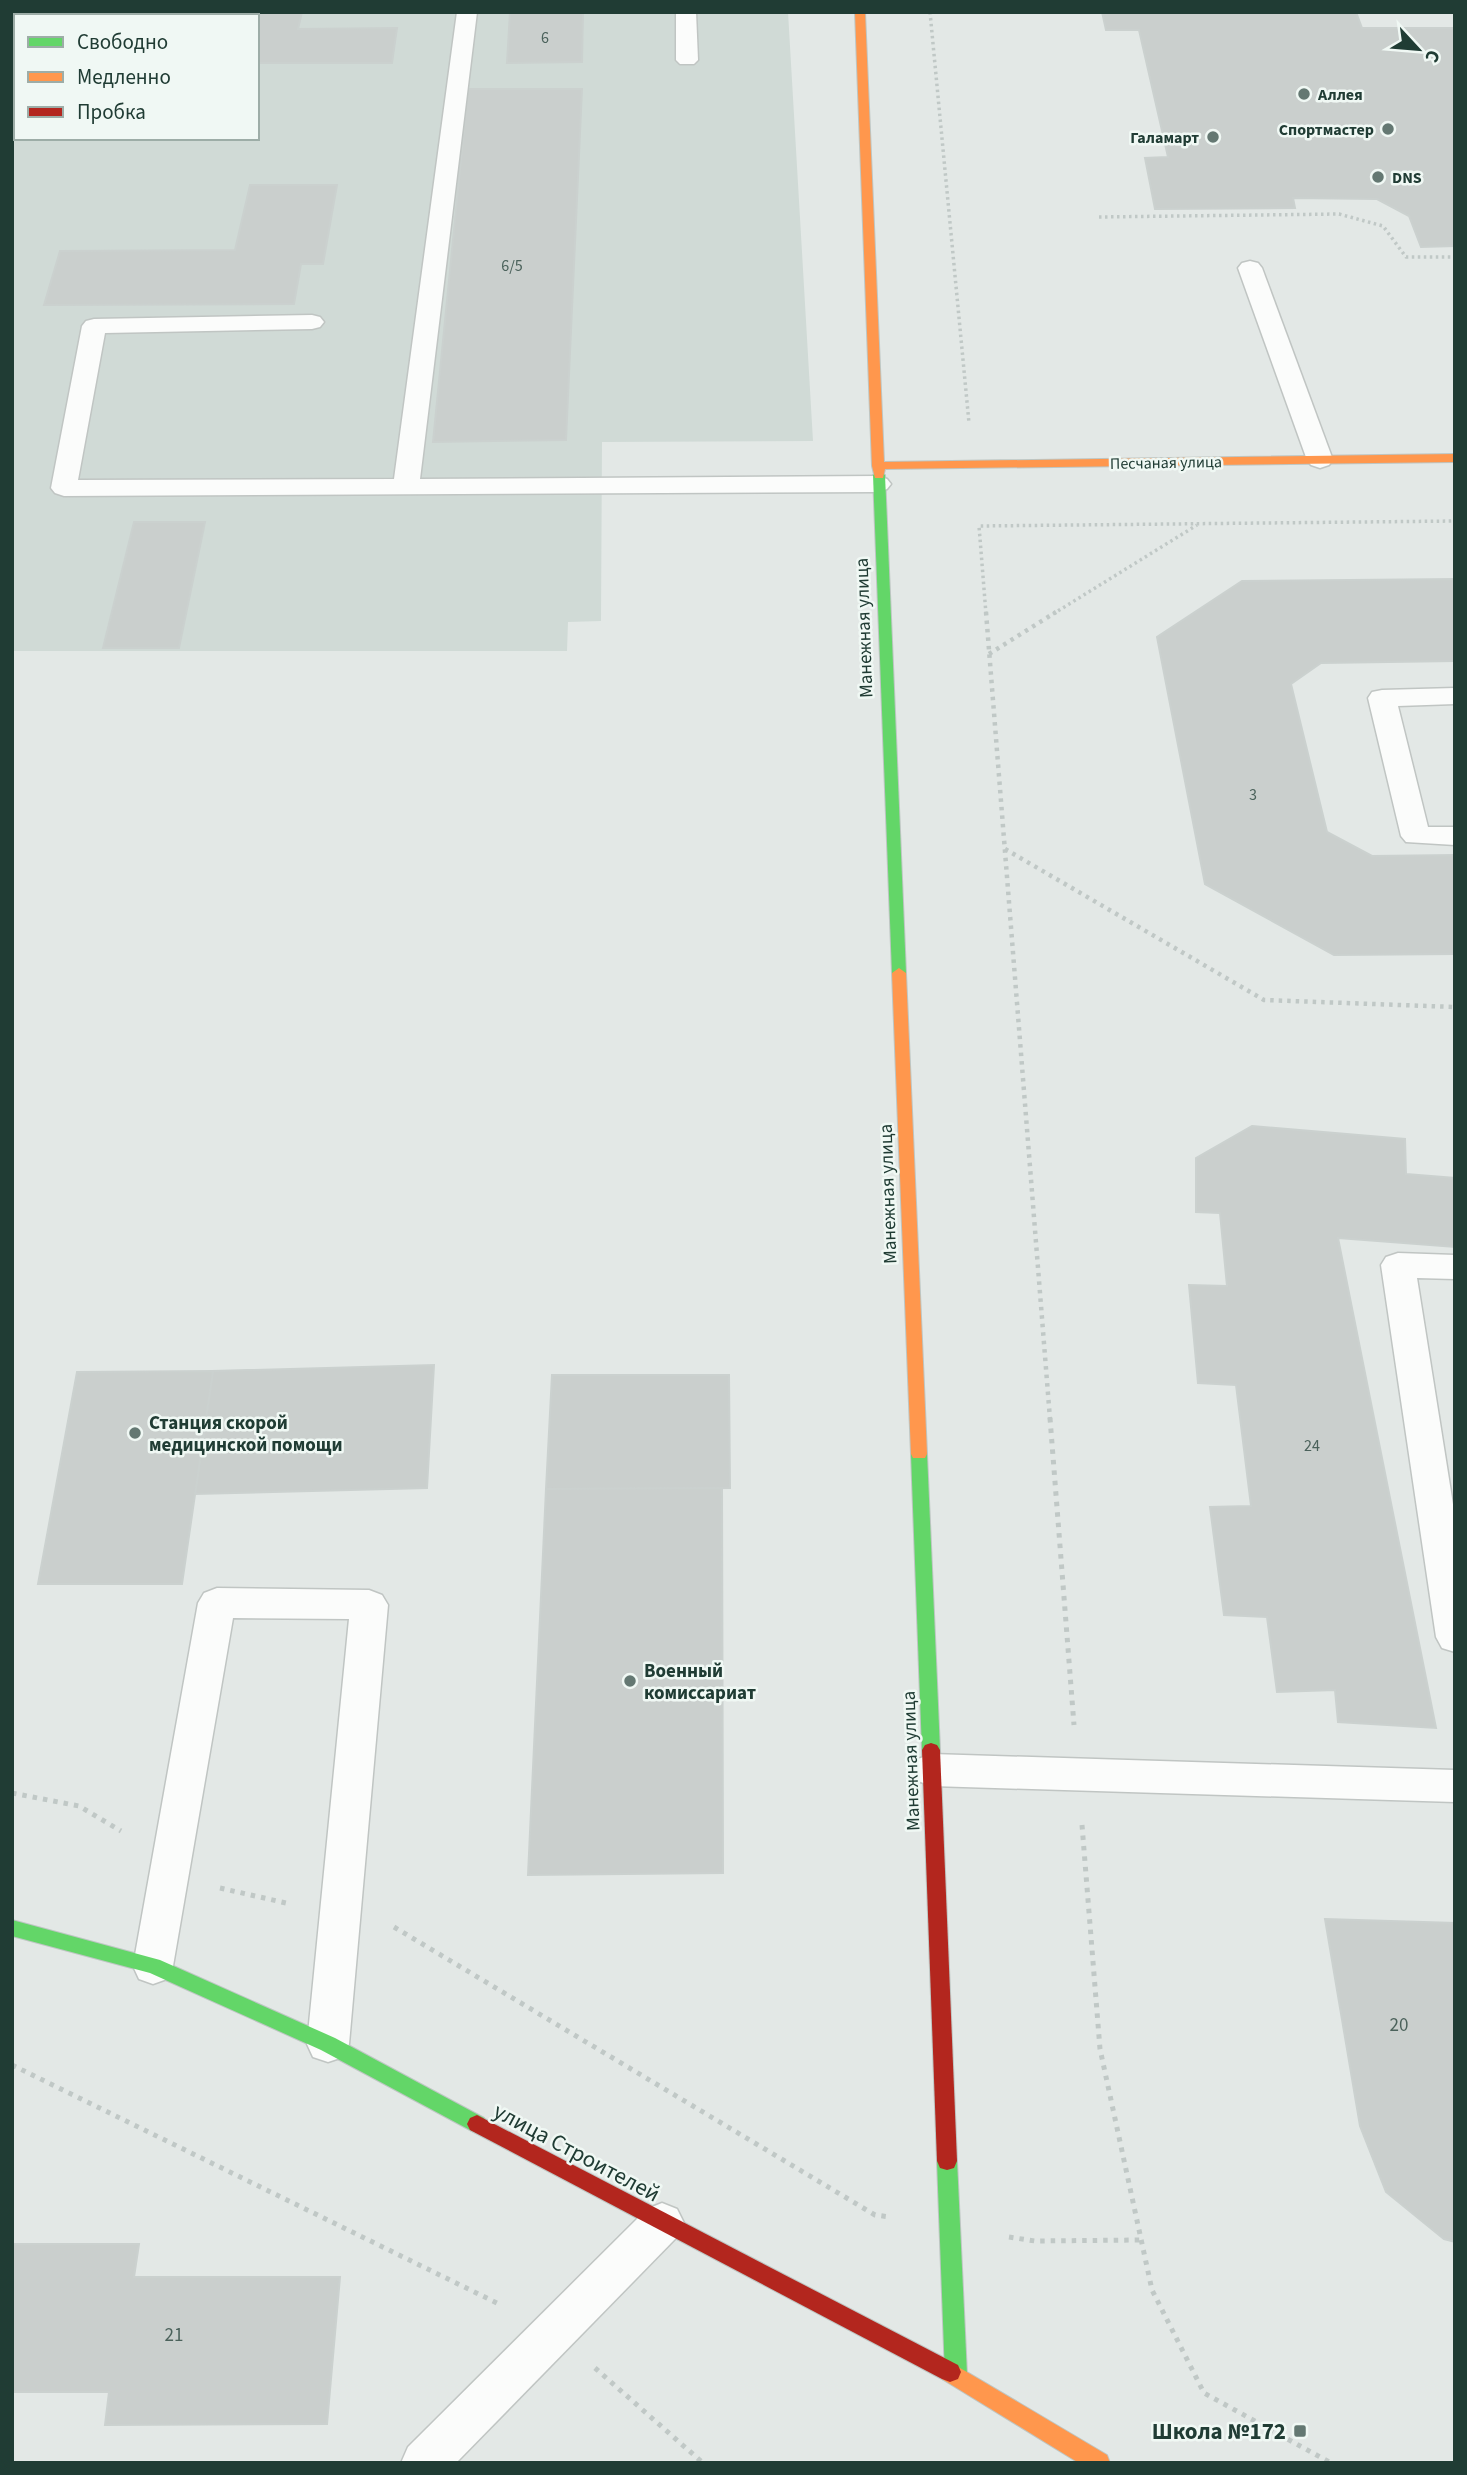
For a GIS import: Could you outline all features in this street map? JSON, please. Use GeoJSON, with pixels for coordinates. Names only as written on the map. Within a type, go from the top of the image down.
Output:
{"type":"FeatureCollection","features":[{"type":"Feature","properties":{"kind":"street","name":"Манежная улица"},"geometry":{"type":"LineString","coordinates":[[860,12],[956,2375]]}},
{"type":"Feature","properties":{"kind":"street","name":"Песчаная улица"},"geometry":{"type":"LineString","coordinates":[[878,475],[1455,458]]}},
{"type":"Feature","properties":{"kind":"street","name":"улица Строителей"},"geometry":{"type":"LineString","coordinates":[[12,1928],[153,1966],[328,2044],[662,2223],[956,2375],[1099,2463]]}},
{"type":"Feature","properties":{"kind":"lane"},"geometry":{"type":"LineString","coordinates":[[406,486],[467,12]]}},
{"type":"Feature","properties":{"kind":"lane"},"geometry":{"type":"LineString","coordinates":[[686,12],[687,60]]}},
{"type":"Feature","properties":{"kind":"lane"},"geometry":{"type":"LineString","coordinates":[[1250,268],[1320,460]]}},
{"type":"Feature","properties":{"kind":"lane"},"geometry":{"type":"LineString","coordinates":[[312,322],[94,326],[64,488],[406,486],[878,475]]}},
{"type":"Feature","properties":{"kind":"lane"},"geometry":{"type":"LineString","coordinates":[[1455,696],[1382,698],[1416,836],[1455,836]]}},
{"type":"Feature","properties":{"kind":"lane"},"geometry":{"type":"LineString","coordinates":[[1455,1267],[1398,1265],[1455,1637]]}},
{"type":"Feature","properties":{"kind":"lane"},"geometry":{"type":"LineString","coordinates":[[153,1966],[217,1603],[369,1605],[328,2044]]}},
{"type":"Feature","properties":{"kind":"lane"},"geometry":{"type":"LineString","coordinates":[[932,1770],[1455,1786]]}},
{"type":"Feature","properties":{"kind":"lane"},"geometry":{"type":"LineString","coordinates":[[425,2463],[662,2223]]}},
{"type":"Feature","properties":{"kind":"path"},"geometry":{"type":"LineString","coordinates":[[930,12],[969,425]]}},
{"type":"Feature","properties":{"kind":"path"},"geometry":{"type":"LineString","coordinates":[[1099,217],[1339,214],[1383,226],[1406,257],[1455,257]]}},
{"type":"Feature","properties":{"kind":"path"},"geometry":{"type":"LineString","coordinates":[[1331,2463],[1205,2393],[1152,2290],[1100,2049],[979,526],[1455,522]]}},
{"type":"Feature","properties":{"kind":"path"},"geometry":{"type":"LineString","coordinates":[[989,654],[1198,525]]}},
{"type":"Feature","properties":{"kind":"path"},"geometry":{"type":"LineString","coordinates":[[1004,848],[1264,1000],[1455,1007]]}},
{"type":"Feature","properties":{"kind":"path"},"geometry":{"type":"LineString","coordinates":[[12,1793],[79,1806],[212,1886],[392,1926],[876,2215],[1034,2241],[1141,2240]]}},
{"type":"Feature","properties":{"kind":"path"},"geometry":{"type":"LineString","coordinates":[[12,2064],[554,2332],[703,2463]]}},
{"type":"Feature","properties":{"kind":"shaded area"},"geometry":{"type":"Polygon","coordinates":[[[12,12],[788,12],[813,441],[602,442],[601,621],[568,622],[567,651],[12,651],[12,12]]]}},
{"type":"Feature","properties":{"kind":"building"},"geometry":{"type":"Polygon","coordinates":[[[302,12],[298,29],[397,28],[392,63],[259,63],[259,14],[220,14],[302,12]]]}},
{"type":"Feature","properties":{"kind":"building"},"geometry":{"type":"Polygon","coordinates":[[[510,12],[583,12],[582,62],[507,63],[510,12]]]}},
{"type":"Feature","properties":{"kind":"building","name":"Аллея"},"geometry":{"type":"Polygon","coordinates":[[[1102,12],[1356,12],[1362,28],[1455,28],[1455,246],[1421,247],[1409,216],[1377,199],[1293,198],[1295,208],[1155,209],[1145,158],[1168,157],[1139,30],[1106,30],[1102,12]]]}},
{"type":"Feature","properties":{"kind":"building"},"geometry":{"type":"Polygon","coordinates":[[[468,89],[582,89],[566,440],[433,442],[468,89]]]}},
{"type":"Feature","properties":{"kind":"building"},"geometry":{"type":"Polygon","coordinates":[[[250,185],[337,185],[323,264],[301,264],[294,304],[44,305],[60,251],[235,250],[250,185]]]}},
{"type":"Feature","properties":{"kind":"building"},"geometry":{"type":"Polygon","coordinates":[[[134,522],[205,522],[179,648],[103,648],[134,522]]]}},
{"type":"Feature","properties":{"kind":"building"},"geometry":{"type":"Polygon","coordinates":[[[1455,579],[1455,661],[1321,663],[1291,684],[1327,832],[1372,856],[1455,855],[1455,954],[1334,955],[1205,884],[1157,637],[1242,581],[1455,579]]]}},
{"type":"Feature","properties":{"kind":"building"},"geometry":{"type":"Polygon","coordinates":[[[1252,1126],[1405,1139],[1406,1174],[1455,1178],[1455,1247],[1338,1238],[1436,1728],[1338,1722],[1335,1690],[1277,1692],[1267,1617],[1224,1615],[1210,1507],[1251,1506],[1236,1385],[1198,1383],[1189,1285],[1227,1286],[1220,1213],[1196,1212],[1196,1158],[1252,1126]]]}},
{"type":"Feature","properties":{"kind":"building"},"geometry":{"type":"Polygon","coordinates":[[[434,1365],[427,1488],[195,1494],[213,1371],[434,1365]]]}},
{"type":"Feature","properties":{"kind":"building","name":"Станция скорой медицинской помощи"},"geometry":{"type":"Polygon","coordinates":[[[213,1371],[182,1584],[38,1584],[77,1372],[213,1371]]]}},
{"type":"Feature","properties":{"kind":"building"},"geometry":{"type":"Polygon","coordinates":[[[552,1375],[729,1375],[730,1488],[546,1489],[552,1375]]]}},
{"type":"Feature","properties":{"kind":"building","name":"Военный комиссариат"},"geometry":{"type":"Polygon","coordinates":[[[722,1488],[723,1873],[528,1875],[546,1489],[722,1488]]]}},
{"type":"Feature","properties":{"kind":"building"},"geometry":{"type":"Polygon","coordinates":[[[1325,1919],[1455,1923],[1455,2242],[1444,2239],[1386,2192],[1360,2126],[1325,1919]]]}},
{"type":"Feature","properties":{"kind":"building"},"geometry":{"type":"Polygon","coordinates":[[[12,2244],[139,2244],[134,2277],[340,2277],[327,2424],[105,2425],[109,2392],[12,2392],[12,2244]]]}},
{"type":"Feature","properties":{"kind":"traffic: fast"},"geometry":{"type":"LineString","coordinates":[[879,475],[899,973]]}},
{"type":"Feature","properties":{"kind":"traffic: fast"},"geometry":{"type":"LineString","coordinates":[[919,1454],[931,1750]]}},
{"type":"Feature","properties":{"kind":"traffic: fast"},"geometry":{"type":"LineString","coordinates":[[12,1928],[153,1966],[328,2044],[477,2124]]}},
{"type":"Feature","properties":{"kind":"traffic: fast"},"geometry":{"type":"LineString","coordinates":[[947,2161],[956,2375]]}},
{"type":"Feature","properties":{"kind":"traffic: slow"},"geometry":{"type":"LineString","coordinates":[[860,12],[879,475]]}},
{"type":"Feature","properties":{"kind":"traffic: slow"},"geometry":{"type":"LineString","coordinates":[[878,466],[1455,458]]}},
{"type":"Feature","properties":{"kind":"traffic: slow"},"geometry":{"type":"LineString","coordinates":[[899,973],[919,1454]]}},
{"type":"Feature","properties":{"kind":"traffic: slow"},"geometry":{"type":"LineString","coordinates":[[950,2372],[1099,2463]]}},
{"type":"Feature","properties":{"kind":"traffic: jam"},"geometry":{"type":"LineString","coordinates":[[931,1750],[947,2161]]}},
{"type":"Feature","properties":{"kind":"traffic: jam"},"geometry":{"type":"LineString","coordinates":[[477,2124],[950,2372]]}},
{"type":"Feature","properties":{"kind":"place","name":"Аллея"},"geometry":{"type":"Point","coordinates":[1304,94]}},
{"type":"Feature","properties":{"kind":"place","name":"Спортмастер"},"geometry":{"type":"Point","coordinates":[1388,129]}},
{"type":"Feature","properties":{"kind":"place","name":"Галамарт"},"geometry":{"type":"Point","coordinates":[1213,137]}},
{"type":"Feature","properties":{"kind":"place","name":"DNS"},"geometry":{"type":"Point","coordinates":[1378,177]}},
{"type":"Feature","properties":{"kind":"place","name":"Станция скорой медицинской помощи"},"geometry":{"type":"Point","coordinates":[135,1433]}},
{"type":"Feature","properties":{"kind":"place","name":"Военный комиссариат"},"geometry":{"type":"Point","coordinates":[630,1681]}},
{"type":"Feature","properties":{"kind":"place","name":"Школа №172"},"geometry":{"type":"Point","coordinates":[1300,2431]}}]}
